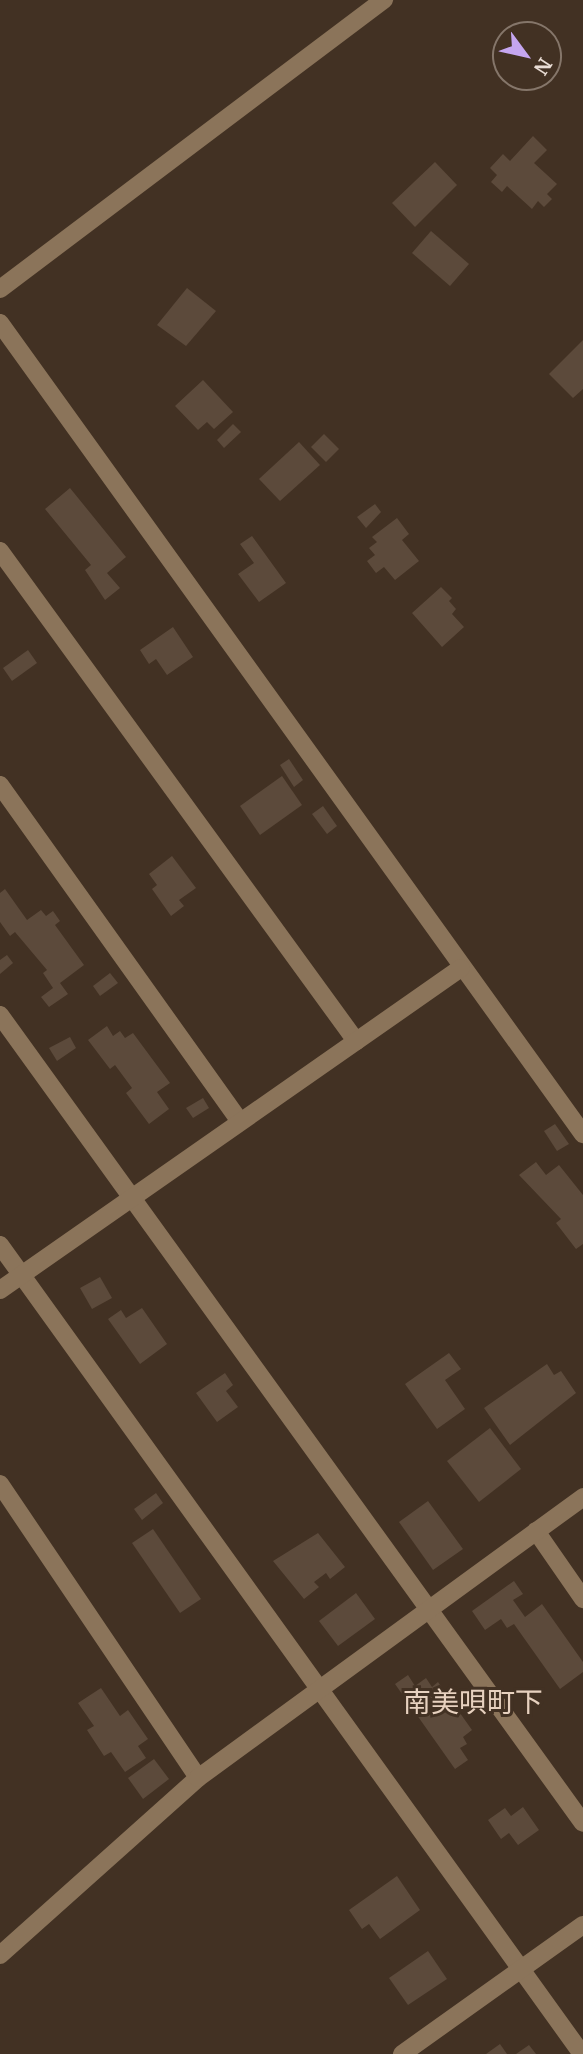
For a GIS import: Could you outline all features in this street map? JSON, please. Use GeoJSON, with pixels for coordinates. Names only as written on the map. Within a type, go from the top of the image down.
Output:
{"type":"FeatureCollection","features":[{"type":"Feature","properties":{"kind":"street"},"geometry":{"type":"LineString","coordinates":[[0,289],[384,0]]}},
{"type":"Feature","properties":{"kind":"street"},"geometry":{"type":"LineString","coordinates":[[0,323],[461,968],[583,1133]]}},
{"type":"Feature","properties":{"kind":"street"},"geometry":{"type":"LineString","coordinates":[[0,551],[355,1041]]}},
{"type":"Feature","properties":{"kind":"street"},"geometry":{"type":"LineString","coordinates":[[0,785],[240,1121]]}},
{"type":"Feature","properties":{"kind":"street"},"geometry":{"type":"LineString","coordinates":[[0,1290],[461,968]]}},
{"type":"Feature","properties":{"kind":"street"},"geometry":{"type":"LineString","coordinates":[[0,1015],[583,1823]]}},
{"type":"Feature","properties":{"kind":"street"},"geometry":{"type":"LineString","coordinates":[[0,1245],[316,1689],[582,2054]]}},
{"type":"Feature","properties":{"kind":"street"},"geometry":{"type":"LineString","coordinates":[[0,1484],[198,1778]]}},
{"type":"Feature","properties":{"kind":"street"},"geometry":{"type":"LineString","coordinates":[[0,1955],[198,1778],[316,1689],[583,1497]]}},
{"type":"Feature","properties":{"kind":"street"},"geometry":{"type":"LineString","coordinates":[[536,1531],[583,1599]]}},
{"type":"Feature","properties":{"kind":"street"},"geometry":{"type":"LineString","coordinates":[[402,2054],[583,1925]]}},
{"type":"Feature","properties":{"kind":"building"},"geometry":{"type":"Polygon","coordinates":[[[533,136],[547,150],[534,163],[557,184],[547,194],[552,199],[544,207],[538,201],[532,209],[507,186],[502,192],[491,182],[497,175],[490,168],[503,154],[510,161],[533,136]]]}},
{"type":"Feature","properties":{"kind":"building"},"geometry":{"type":"Polygon","coordinates":[[[435,162],[457,185],[415,227],[392,203],[435,162]]]}},
{"type":"Feature","properties":{"kind":"building"},"geometry":{"type":"Polygon","coordinates":[[[431,231],[469,264],[450,286],[412,253],[431,231]]]}},
{"type":"Feature","properties":{"kind":"building"},"geometry":{"type":"Polygon","coordinates":[[[187,288],[216,311],[186,346],[157,325],[187,288]]]}},
{"type":"Feature","properties":{"kind":"building"},"geometry":{"type":"Polygon","coordinates":[[[583,340],[583,389],[573,398],[549,374],[583,340]]]}},
{"type":"Feature","properties":{"kind":"building"},"geometry":{"type":"Polygon","coordinates":[[[203,380],[233,412],[214,429],[207,422],[198,430],[175,406],[203,380]]]}},
{"type":"Feature","properties":{"kind":"building"},"geometry":{"type":"Polygon","coordinates":[[[233,424],[241,432],[224,448],[217,440],[233,424]]]}},
{"type":"Feature","properties":{"kind":"building"},"geometry":{"type":"Polygon","coordinates":[[[324,434],[339,449],[326,462],[311,447],[324,434]]]}},
{"type":"Feature","properties":{"kind":"building"},"geometry":{"type":"Polygon","coordinates":[[[299,442],[320,465],[280,501],[259,479],[299,442]]]}},
{"type":"Feature","properties":{"kind":"building"},"geometry":{"type":"Polygon","coordinates":[[[70,488],[126,557],[107,573],[120,588],[105,600],[85,570],[91,565],[45,509],[70,488]]]}},
{"type":"Feature","properties":{"kind":"building"},"geometry":{"type":"Polygon","coordinates":[[[375,504],[381,512],[366,528],[357,517],[375,504]]]}},
{"type":"Feature","properties":{"kind":"building"},"geometry":{"type":"Polygon","coordinates":[[[397,518],[409,534],[402,540],[419,561],[395,580],[384,567],[376,573],[367,561],[375,555],[369,548],[377,542],[372,537],[397,518]]]}},
{"type":"Feature","properties":{"kind":"building"},"geometry":{"type":"Polygon","coordinates":[[[252,536],[286,583],[259,602],[238,574],[254,563],[240,544],[252,536]]]}},
{"type":"Feature","properties":{"kind":"building"},"geometry":{"type":"Polygon","coordinates":[[[441,587],[452,598],[449,601],[456,609],[452,614],[464,627],[442,647],[412,613],[441,587]]]}},
{"type":"Feature","properties":{"kind":"building"},"geometry":{"type":"Polygon","coordinates":[[[173,627],[193,657],[167,675],[156,659],[149,664],[140,650],[173,627]]]}},
{"type":"Feature","properties":{"kind":"building"},"geometry":{"type":"Polygon","coordinates":[[[28,650],[37,663],[12,681],[3,668],[28,650]]]}},
{"type":"Feature","properties":{"kind":"building"},"geometry":{"type":"Polygon","coordinates":[[[289,759],[303,780],[294,787],[280,765],[289,759]]]}},
{"type":"Feature","properties":{"kind":"building"},"geometry":{"type":"Polygon","coordinates":[[[282,776],[302,805],[260,835],[240,806],[282,776]]]}},
{"type":"Feature","properties":{"kind":"building"},"geometry":{"type":"Polygon","coordinates":[[[323,806],[337,826],[327,834],[312,814],[323,806]]]}},
{"type":"Feature","properties":{"kind":"building"},"geometry":{"type":"Polygon","coordinates":[[[172,856],[196,888],[179,900],[184,906],[171,916],[152,889],[157,885],[149,874],[172,856]]]}},
{"type":"Feature","properties":{"kind":"building"},"geometry":{"type":"Polygon","coordinates":[[[5,889],[27,920],[41,910],[46,916],[53,911],[60,921],[55,925],[84,965],[60,983],[68,994],[49,1007],[41,997],[53,988],[43,973],[47,970],[15,932],[10,936],[0,922],[0,893],[5,889]]]}},
{"type":"Feature","properties":{"kind":"building"},"geometry":{"type":"Polygon","coordinates":[[[7,955],[13,963],[0,974],[0,960],[7,955]]]}},
{"type":"Feature","properties":{"kind":"building"},"geometry":{"type":"Polygon","coordinates":[[[110,973],[118,983],[100,996],[93,986],[110,973]]]}},
{"type":"Feature","properties":{"kind":"building"},"geometry":{"type":"Polygon","coordinates":[[[107,1026],[113,1036],[120,1031],[125,1038],[133,1033],[170,1083],[157,1092],[169,1109],[149,1124],[126,1093],[132,1088],[115,1065],[110,1069],[88,1040],[107,1026]]]}},
{"type":"Feature","properties":{"kind":"building"},"geometry":{"type":"Polygon","coordinates":[[[70,1037],[76,1048],[57,1061],[49,1048],[70,1037]]]}},
{"type":"Feature","properties":{"kind":"building"},"geometry":{"type":"Polygon","coordinates":[[[203,1098],[209,1108],[193,1118],[186,1108],[203,1098]]]}},
{"type":"Feature","properties":{"kind":"building"},"geometry":{"type":"Polygon","coordinates":[[[555,1124],[569,1144],[557,1151],[544,1131],[555,1124]]]}},
{"type":"Feature","properties":{"kind":"building"},"geometry":{"type":"Polygon","coordinates":[[[536,1162],[546,1175],[559,1165],[583,1195],[583,1244],[576,1249],[556,1223],[561,1219],[519,1175],[536,1162]]]}},
{"type":"Feature","properties":{"kind":"building"},"geometry":{"type":"Polygon","coordinates":[[[100,1277],[112,1298],[92,1309],[80,1288],[100,1277]]]}},
{"type":"Feature","properties":{"kind":"building"},"geometry":{"type":"Polygon","coordinates":[[[142,1308],[167,1344],[140,1364],[108,1319],[121,1310],[126,1318],[142,1308]]]}},
{"type":"Feature","properties":{"kind":"building"},"geometry":{"type":"Polygon","coordinates":[[[449,1353],[461,1369],[445,1380],[465,1409],[437,1429],[405,1384],[449,1353]]]}},
{"type":"Feature","properties":{"kind":"building"},"geometry":{"type":"Polygon","coordinates":[[[547,1364],[554,1375],[561,1371],[576,1393],[510,1445],[484,1408],[547,1364]]]}},
{"type":"Feature","properties":{"kind":"building"},"geometry":{"type":"Polygon","coordinates":[[[225,1373],[233,1385],[226,1391],[238,1407],[217,1422],[196,1393],[225,1373]]]}},
{"type":"Feature","properties":{"kind":"building"},"geometry":{"type":"Polygon","coordinates":[[[490,1428],[521,1469],[479,1502],[447,1461],[490,1428]]]}},
{"type":"Feature","properties":{"kind":"building"},"geometry":{"type":"Polygon","coordinates":[[[156,1493],[163,1503],[142,1520],[134,1509],[156,1493]]]}},
{"type":"Feature","properties":{"kind":"building"},"geometry":{"type":"Polygon","coordinates":[[[428,1501],[463,1549],[433,1570],[399,1522],[428,1501]]]}},
{"type":"Feature","properties":{"kind":"building"},"geometry":{"type":"Polygon","coordinates":[[[153,1529],[201,1599],[180,1613],[132,1543],[153,1529]]]}},
{"type":"Feature","properties":{"kind":"building"},"geometry":{"type":"Polygon","coordinates":[[[318,1533],[345,1567],[330,1579],[326,1573],[314,1582],[319,1587],[304,1599],[273,1561],[318,1533]]]}},
{"type":"Feature","properties":{"kind":"building"},"geometry":{"type":"Polygon","coordinates":[[[514,1581],[523,1594],[513,1600],[525,1617],[542,1604],[583,1662],[583,1672],[560,1689],[514,1624],[507,1628],[501,1619],[485,1630],[472,1611],[514,1581]]]}},
{"type":"Feature","properties":{"kind":"building"},"geometry":{"type":"Polygon","coordinates":[[[356,1593],[375,1619],[338,1646],[319,1621],[356,1593]]]}},
{"type":"Feature","properties":{"kind":"building"},"geometry":{"type":"Polygon","coordinates":[[[408,1675],[415,1686],[426,1678],[432,1687],[438,1682],[472,1730],[463,1737],[467,1744],[460,1748],[468,1760],[455,1769],[395,1684],[408,1675]]]}},
{"type":"Feature","properties":{"kind":"building"},"geometry":{"type":"Polygon","coordinates":[[[101,1688],[120,1716],[128,1710],[148,1739],[138,1746],[146,1758],[125,1772],[111,1752],[104,1756],[87,1730],[94,1726],[78,1703],[101,1688]]]}},
{"type":"Feature","properties":{"kind":"building"},"geometry":{"type":"Polygon","coordinates":[[[154,1759],[169,1779],[143,1799],[128,1778],[154,1759]]]}},
{"type":"Feature","properties":{"kind":"building"},"geometry":{"type":"Polygon","coordinates":[[[523,1807],[539,1830],[518,1845],[509,1833],[501,1839],[488,1820],[505,1808],[511,1816],[523,1807]]]}},
{"type":"Feature","properties":{"kind":"building"},"geometry":{"type":"Polygon","coordinates":[[[397,1876],[420,1910],[380,1939],[369,1924],[362,1929],[349,1910],[397,1876]]]}},
{"type":"Feature","properties":{"kind":"building"},"geometry":{"type":"Polygon","coordinates":[[[428,1951],[447,1979],[408,2005],[389,1978],[428,1951]]]}},
{"type":"Feature","properties":{"kind":"building"},"geometry":{"type":"Polygon","coordinates":[[[500,2044],[507,2054],[486,2054],[500,2044]]]}},
{"type":"Feature","properties":{"kind":"building"},"geometry":{"type":"Polygon","coordinates":[[[529,2045],[536,2054],[516,2054],[529,2045]]]}},
{"type":"Feature","properties":{"kind":"district","name":"南美唄町下"},"geometry":{"type":"Point","coordinates":[473,1702]}}]}
